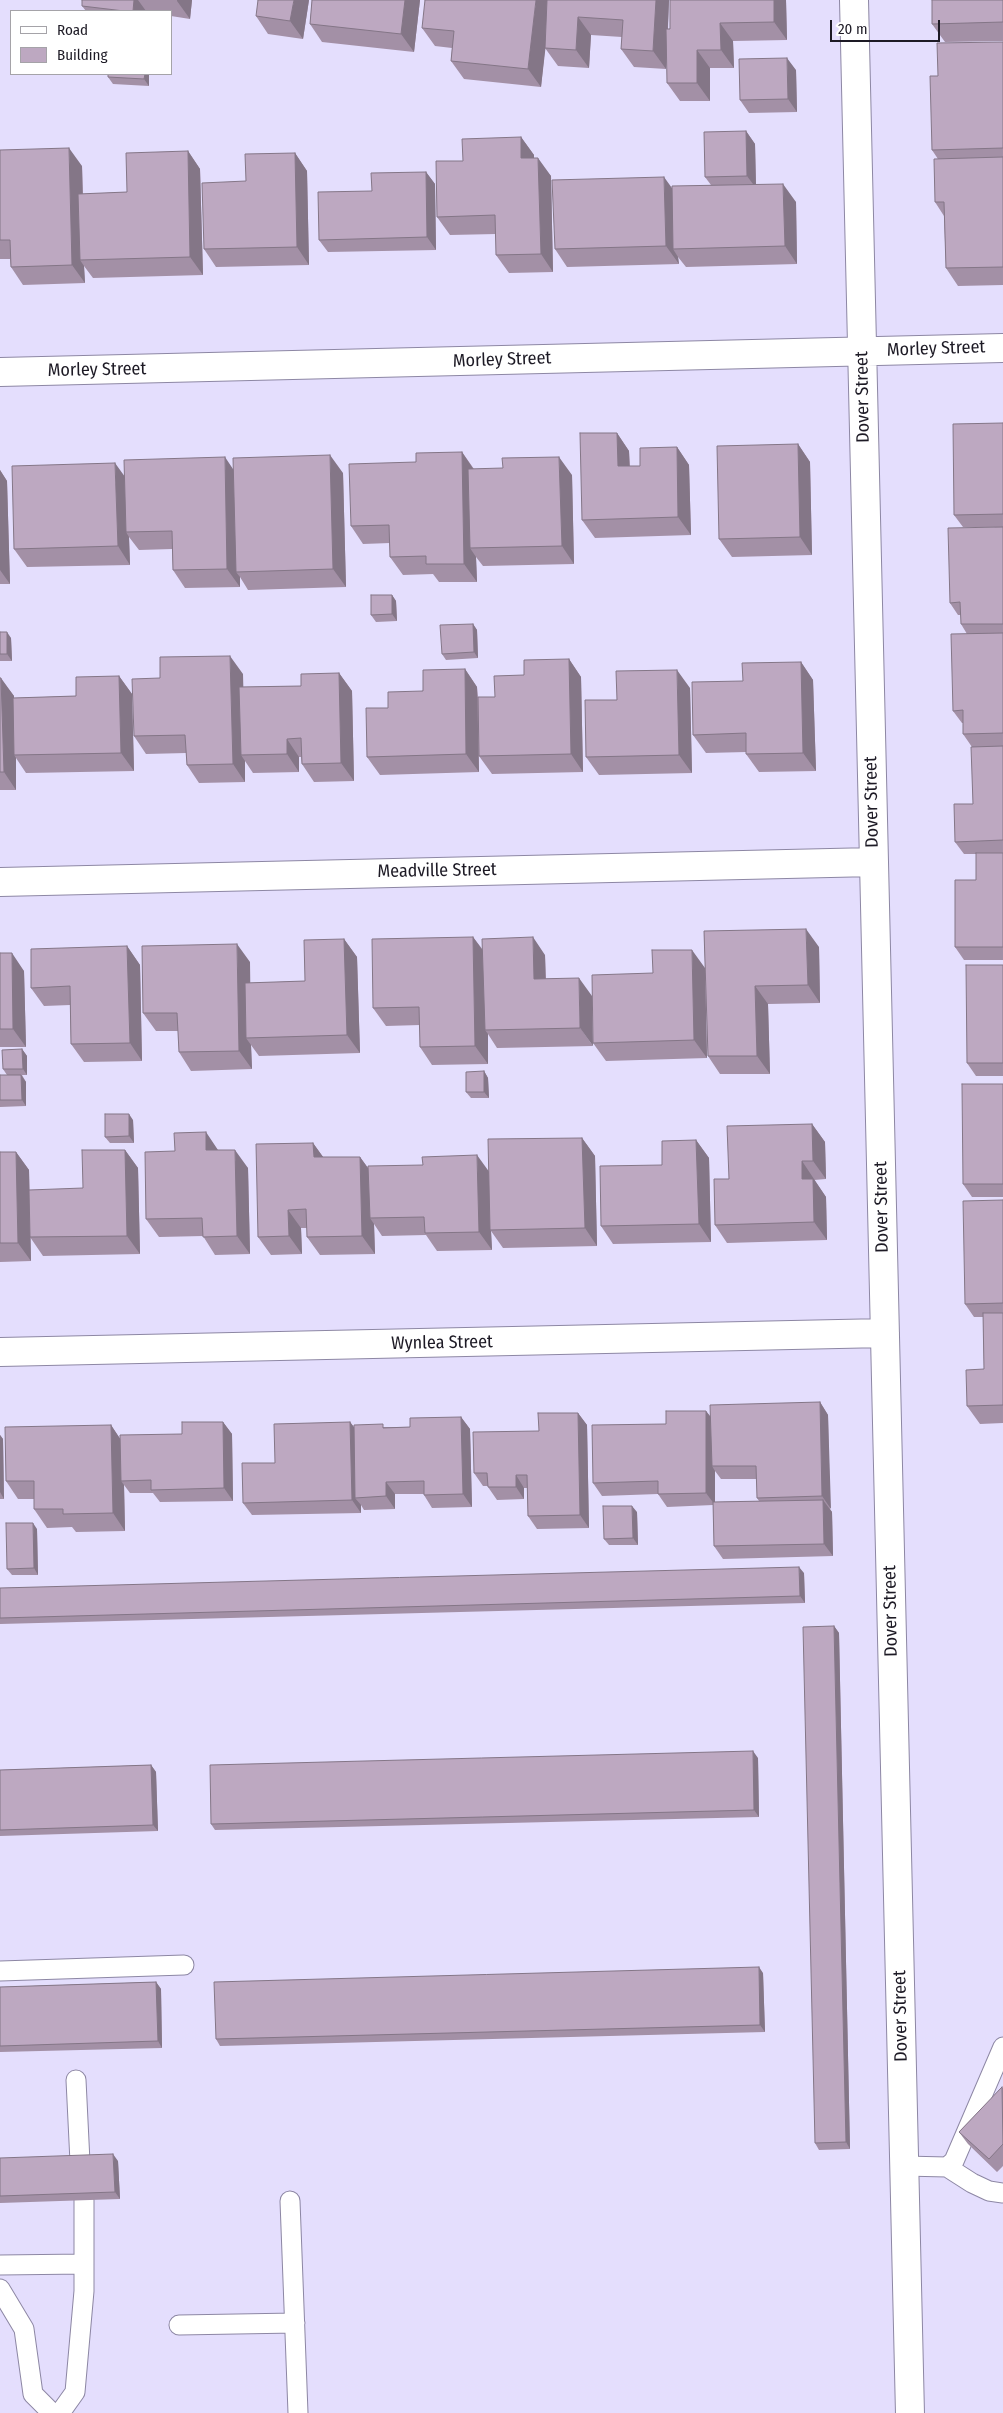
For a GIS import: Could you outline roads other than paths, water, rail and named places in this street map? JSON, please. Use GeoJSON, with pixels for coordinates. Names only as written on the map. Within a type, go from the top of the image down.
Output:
{"type":"FeatureCollection","features":[{"type":"Feature","properties":{"kind":"street","name":"Dover Street"},"geometry":{"type":"LineString","coordinates":[[854,0],[910,2413]]}},
{"type":"Feature","properties":{"kind":"street","name":"Morley Street"},"geometry":{"type":"LineString","coordinates":[[0,372],[1003,348]]}},
{"type":"Feature","properties":{"kind":"street","name":"Meadville Street"},"geometry":{"type":"LineString","coordinates":[[0,882],[874,862]]}},
{"type":"Feature","properties":{"kind":"street","name":"Wynlea Street"},"geometry":{"type":"LineString","coordinates":[[0,1352],[884,1333]]}},
{"type":"Feature","properties":{"kind":"lane"},"geometry":{"type":"LineString","coordinates":[[0,1971],[184,1965]]}},
{"type":"Feature","properties":{"kind":"lane"},"geometry":{"type":"LineString","coordinates":[[947,2167],[954,2162],[1003,2047]]}},
{"type":"Feature","properties":{"kind":"lane"},"geometry":{"type":"LineString","coordinates":[[76,2080],[80,2162]]}},
{"type":"Feature","properties":{"kind":"lane"},"geometry":{"type":"LineString","coordinates":[[904,2166],[947,2167],[989,2191],[1003,2193]]}},
{"type":"Feature","properties":{"kind":"lane"},"geometry":{"type":"LineString","coordinates":[[60,2413],[75,2392],[84,2291],[84,2200]]}},
{"type":"Feature","properties":{"kind":"lane"},"geometry":{"type":"LineString","coordinates":[[290,2201],[298,2413]]}},
{"type":"Feature","properties":{"kind":"lane"},"geometry":{"type":"LineString","coordinates":[[0,2265],[84,2264]]}},
{"type":"Feature","properties":{"kind":"lane"},"geometry":{"type":"LineString","coordinates":[[0,2289],[24,2329],[33,2394],[52,2413]]}},
{"type":"Feature","properties":{"kind":"lane"},"geometry":{"type":"LineString","coordinates":[[179,2325],[295,2323]]}}]}
